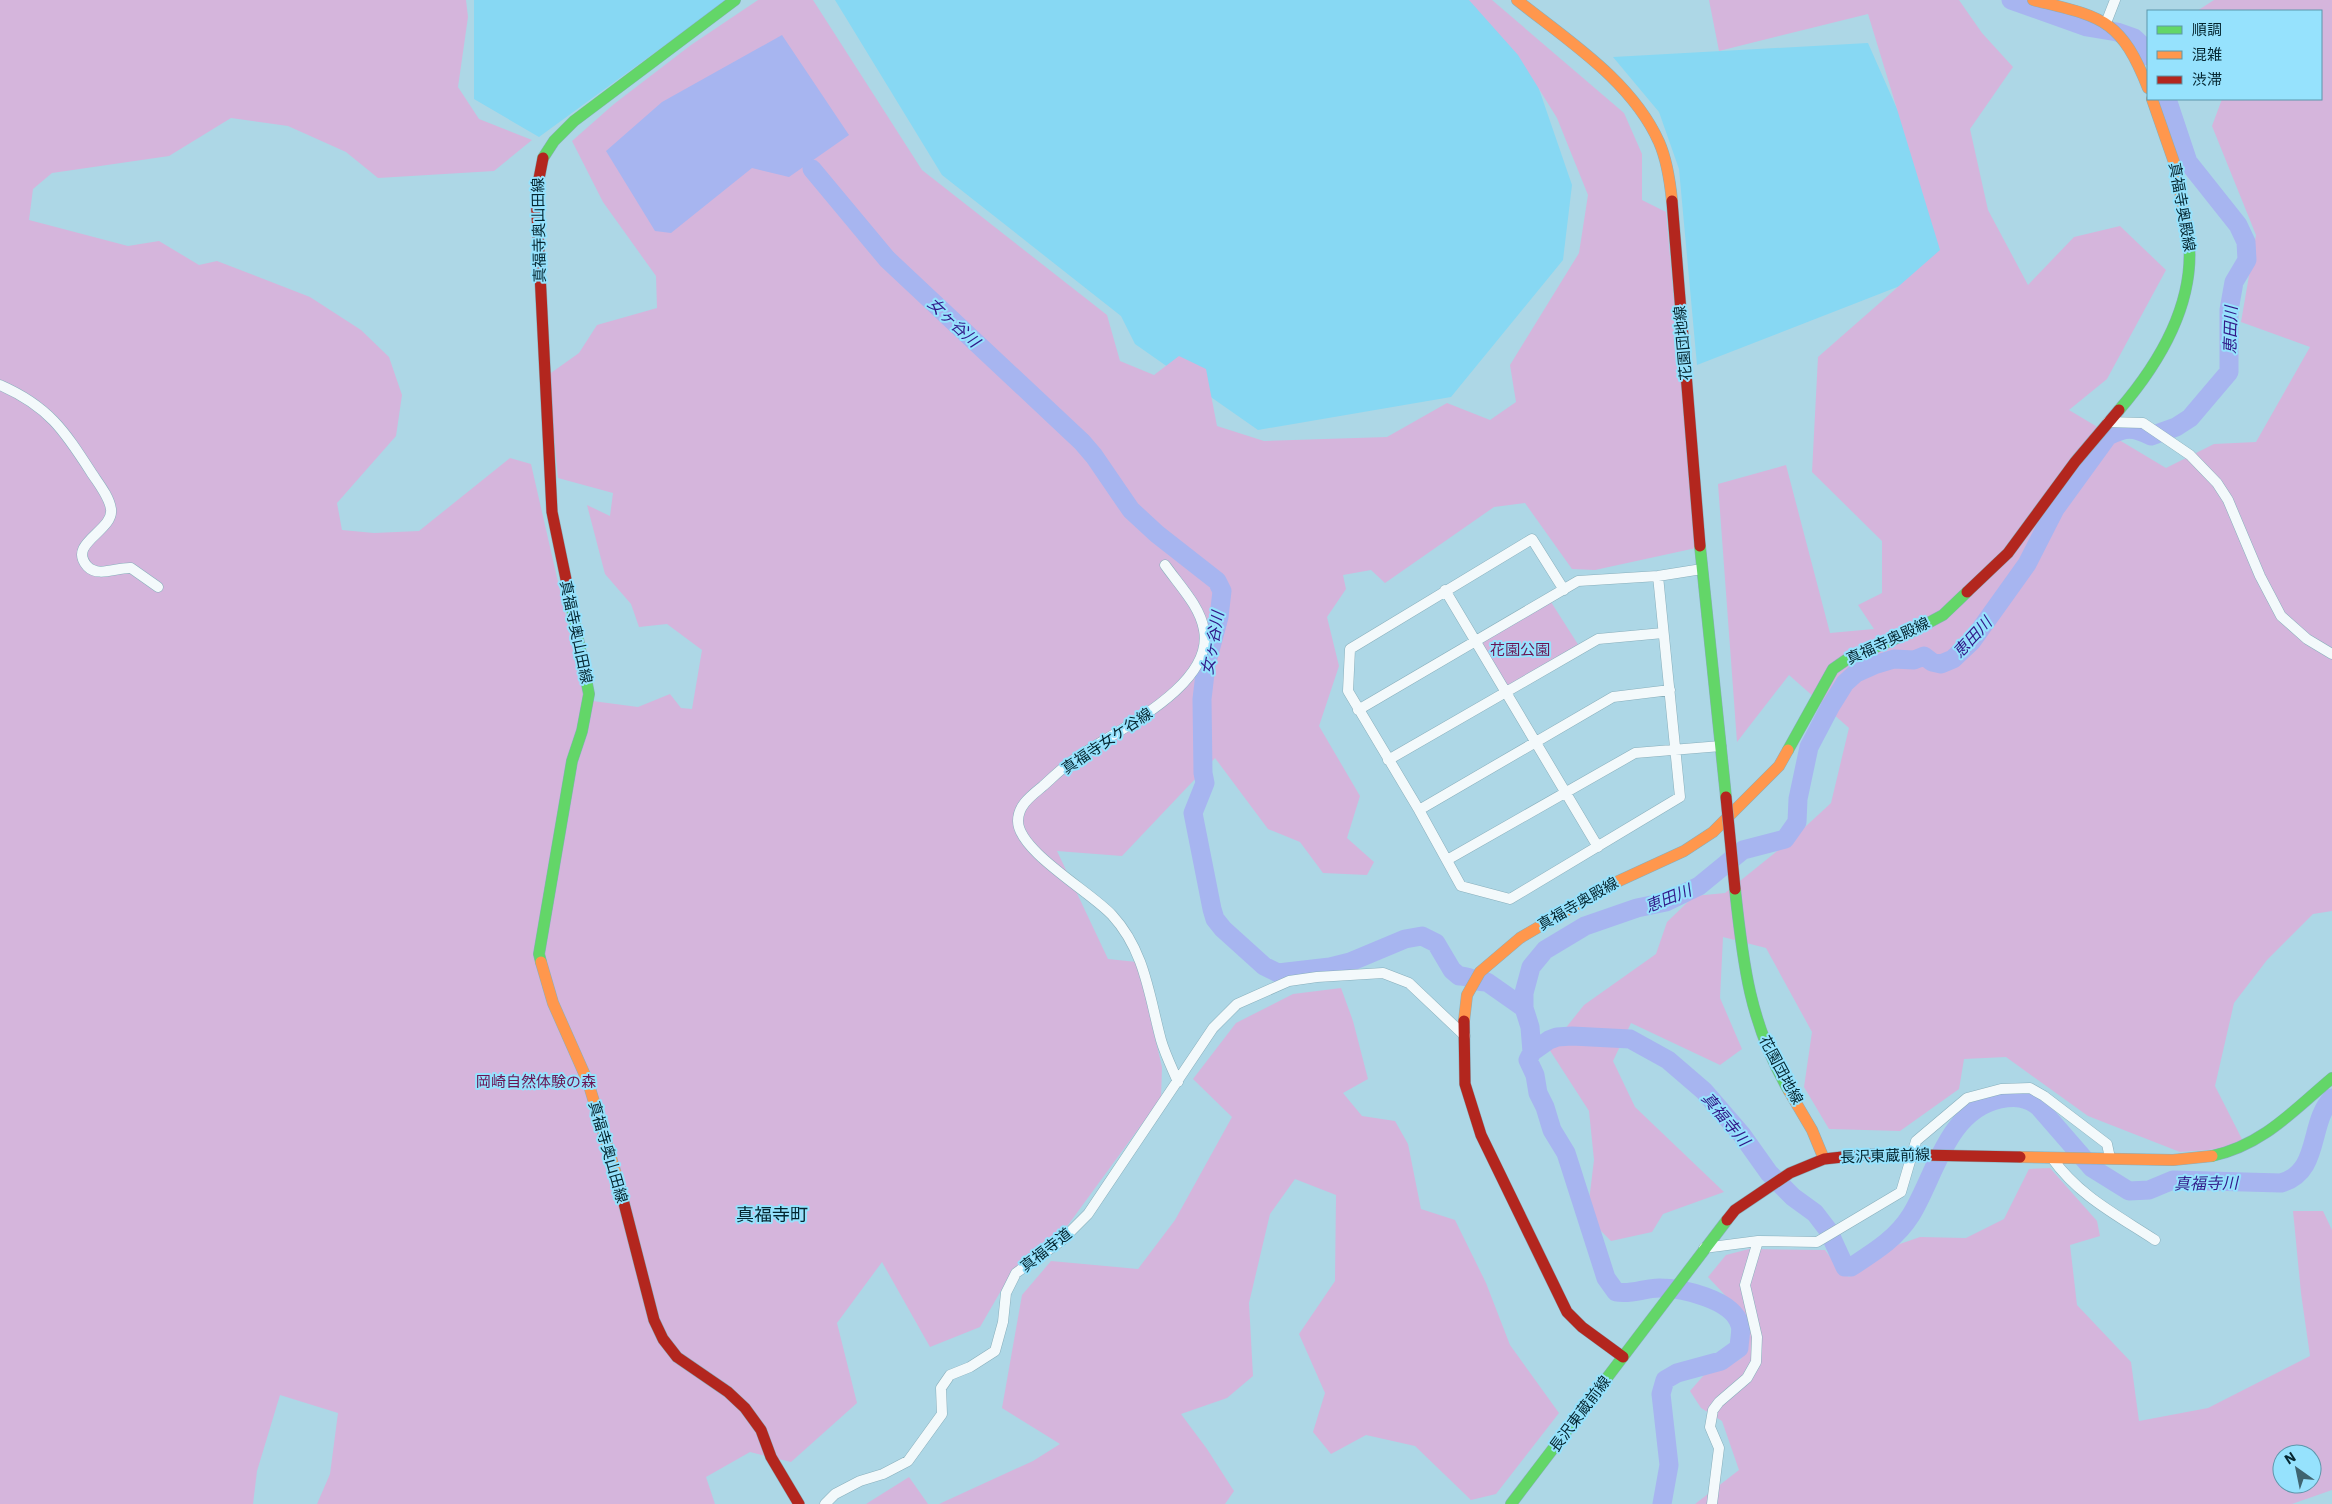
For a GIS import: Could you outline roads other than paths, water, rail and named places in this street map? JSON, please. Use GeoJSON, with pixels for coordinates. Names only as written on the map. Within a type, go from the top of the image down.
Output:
{"type":"FeatureCollection","features":[{"type":"Feature","properties":{"kind":"street","name":"真福寺奥山田線"},"geometry":{"type":"LineString","coordinates":[[735,0],[683,35],[575,120],[554,140],[544,156],[537,174],[536,194],[552,512],[589,694],[582,730],[572,761],[539,954],[541,975],[588,1081],[614,1169],[654,1320],[663,1339],[677,1357],[728,1392],[745,1408],[760,1430],[771,1457],[799,1504]]}},
{"type":"Feature","properties":{"kind":"street","name":"花園団地線"},"geometry":{"type":"LineString","coordinates":[[1517,0],[1612,79],[1634,101],[1657,136],[1666,164],[1671,194],[1702,569],[1746,987],[1752,1012],[1768,1053],[1811,1126],[1824,1159]]}},
{"type":"Feature","properties":{"kind":"street"},"geometry":{"type":"LineString","coordinates":[[2033,0],[2078,9],[2106,22],[2131,48],[2147,86]]}},
{"type":"Feature","properties":{"kind":"street"},"geometry":{"type":"LineString","coordinates":[[2106,22],[2114,0]]}},
{"type":"Feature","properties":{"kind":"street","name":"真福寺奥殿線"},"geometry":{"type":"LineString","coordinates":[[1623,1357],[1582,1327],[1568,1312],[1481,1136],[1465,1084],[1464,1036],[1467,995],[1480,972],[1538,926],[1628,875],[1684,851],[1712,832],[1779,766],[1833,669],[1846,660],[1913,631],[1943,615],[2008,553],[2075,462],[2145,380],[2172,334],[2188,277],[2191,256],[2175,165],[2152,100]]}},
{"type":"Feature","properties":{"kind":"street"},"geometry":{"type":"LineString","coordinates":[[0,385],[24,396],[51,417],[72,442],[105,493],[111,509],[110,518],[85,544],[83,558],[87,566],[94,570],[104,571],[131,568],[158,587]]}},
{"type":"Feature","properties":{"kind":"street"},"geometry":{"type":"LineString","coordinates":[[2108,422],[2143,423],[2190,455],[2217,483],[2228,500],[2260,576],[2281,616],[2306,639],[2332,654]]}},
{"type":"Feature","properties":{"kind":"street"},"geometry":{"type":"LineString","coordinates":[[1564,590],[1532,539],[1350,649],[1348,691],[1419,810],[1461,886],[1510,899],[1680,797],[1658,576]]}},
{"type":"Feature","properties":{"kind":"street","name":"真福寺女ケ谷線"},"geometry":{"type":"LineString","coordinates":[[1165,566],[1198,613],[1203,624],[1204,643],[1199,660],[1184,683],[1163,703],[1072,761],[1036,792],[1020,808],[1018,823],[1023,838],[1032,850],[1091,895],[1113,916],[1126,934],[1140,957],[1146,974],[1161,1042],[1178,1082]]}},
{"type":"Feature","properties":{"kind":"street"},"geometry":{"type":"LineString","coordinates":[[1358,710],[1578,581],[1658,576],[1702,569]]}},
{"type":"Feature","properties":{"kind":"street"},"geometry":{"type":"LineString","coordinates":[[1445,590],[1598,847]]}},
{"type":"Feature","properties":{"kind":"street"},"geometry":{"type":"LineString","coordinates":[[1388,760],[1598,639],[1664,633]]}},
{"type":"Feature","properties":{"kind":"street"},"geometry":{"type":"LineString","coordinates":[[1419,810],[1614,697],[1670,690]]}},
{"type":"Feature","properties":{"kind":"street"},"geometry":{"type":"LineString","coordinates":[[1447,860],[1634,753],[1721,746]]}},
{"type":"Feature","properties":{"kind":"street"},"geometry":{"type":"LineString","coordinates":[[1178,1082],[1213,1028],[1237,1004],[1289,981],[1317,977],[1383,973],[1409,983],[1464,1036]]}},
{"type":"Feature","properties":{"kind":"street","name":"長沢東蔵前線"},"geometry":{"type":"LineString","coordinates":[[1511,1504],[1734,1210],[1790,1172],[1824,1159],[1870,1154],[2188,1159],[2227,1153],[2259,1139],[2280,1124],[2332,1078]]}},
{"type":"Feature","properties":{"kind":"street","name":"真福寺道"},"geometry":{"type":"LineString","coordinates":[[825,1504],[834,1494],[860,1481],[883,1474],[908,1461],[942,1414],[941,1388],[950,1375],[970,1368],[995,1351],[1003,1322],[1006,1292],[1016,1273],[1061,1241],[1088,1214],[1178,1082]]}},
{"type":"Feature","properties":{"kind":"street"},"geometry":{"type":"LineString","coordinates":[[1704,1248],[1758,1241],[1821,1241],[1838,1232],[1901,1192],[1917,1154],[1916,1141],[1967,1098],[2001,1089],[2030,1088],[2044,1096],[2107,1144],[2105,1158]]}},
{"type":"Feature","properties":{"kind":"street"},"geometry":{"type":"LineString","coordinates":[[2056,1158],[2066,1178],[2080,1190],[2110,1214],[2155,1240]]}},
{"type":"Feature","properties":{"kind":"street"},"geometry":{"type":"LineString","coordinates":[[1712,1504],[1720,1448],[1710,1427],[1713,1410],[1718,1402],[1747,1378],[1756,1362],[1756,1337],[1745,1285],[1758,1241]]}},
{"type":"Feature","properties":{"kind":"waterway","name":"恵田川"},"geometry":{"type":"LineString","coordinates":[[2011,0],[2087,27],[2117,32],[2134,38],[2146,49],[2147,52]]}},
{"type":"Feature","properties":{"kind":"waterway","name":"恵田川"},"geometry":{"type":"LineString","coordinates":[[1532,1052],[1530,1027],[1524,1008],[1524,993],[1531,967],[1545,950],[1585,926],[1637,908],[1666,902],[1699,886],[1743,850],[1785,839],[1797,822],[1798,799],[1809,747],[1845,683],[1856,673],[1894,659],[1914,660],[1924,656],[1932,662],[1941,664],[1953,659],[1972,641],[2027,564],[2055,509],[2108,436],[2130,429],[2151,436],[2176,427],[2190,418],[2229,372],[2229,310],[2234,282],[2247,260],[2246,242],[2238,225],[2188,162],[2167,100]]}},
{"type":"Feature","properties":{"kind":"waterway","name":"女ヶ谷川"},"geometry":{"type":"LineString","coordinates":[[812,169],[887,259],[1082,442],[1094,456],[1131,510],[1157,534],[1217,581],[1222,591],[1219,617],[1206,665],[1202,699],[1203,773],[1205,783],[1193,813],[1212,909],[1215,919],[1223,929],[1264,966],[1278,973],[1330,967],[1350,962],[1405,939],[1422,936],[1436,943],[1452,970],[1459,976],[1487,982],[1524,1008]]}},
{"type":"Feature","properties":{"kind":"waterway","name":"真福寺川"},"geometry":{"type":"LineString","coordinates":[[1662,1504],[1669,1465],[1661,1394],[1665,1380],[1677,1373],[1721,1361],[1739,1348],[1740,1325],[1727,1308],[1705,1297],[1680,1290],[1659,1288],[1627,1293],[1616,1292],[1606,1278],[1566,1153],[1552,1130],[1545,1107],[1538,1093],[1535,1075],[1528,1060],[1532,1052],[1549,1040],[1557,1037],[1572,1036],[1630,1039],[1668,1060],[1704,1091],[1742,1135],[1769,1173],[1793,1197],[1815,1213],[1828,1230],[1845,1267],[1851,1267],[1868,1256],[1899,1231],[1920,1199],[1945,1146],[1955,1130],[1967,1116],[1982,1106],[2000,1099],[2021,1098],[2039,1107],[2092,1168],[2129,1191],[2149,1190],[2173,1180],[2281,1183],[2294,1177],[2302,1169],[2313,1146],[2325,1108],[2332,1098]]}},
{"type":"Feature","properties":{"kind":"district","name":"真福寺町"},"geometry":{"type":"Point","coordinates":[772,1215]}},
{"type":"Feature","properties":{"kind":"park label","name":"花園公園"},"geometry":{"type":"Point","coordinates":[1520,650]}},
{"type":"Feature","properties":{"kind":"park label","name":"岡崎自然体験の森"},"geometry":{"type":"Point","coordinates":[536,1082]}}]}
